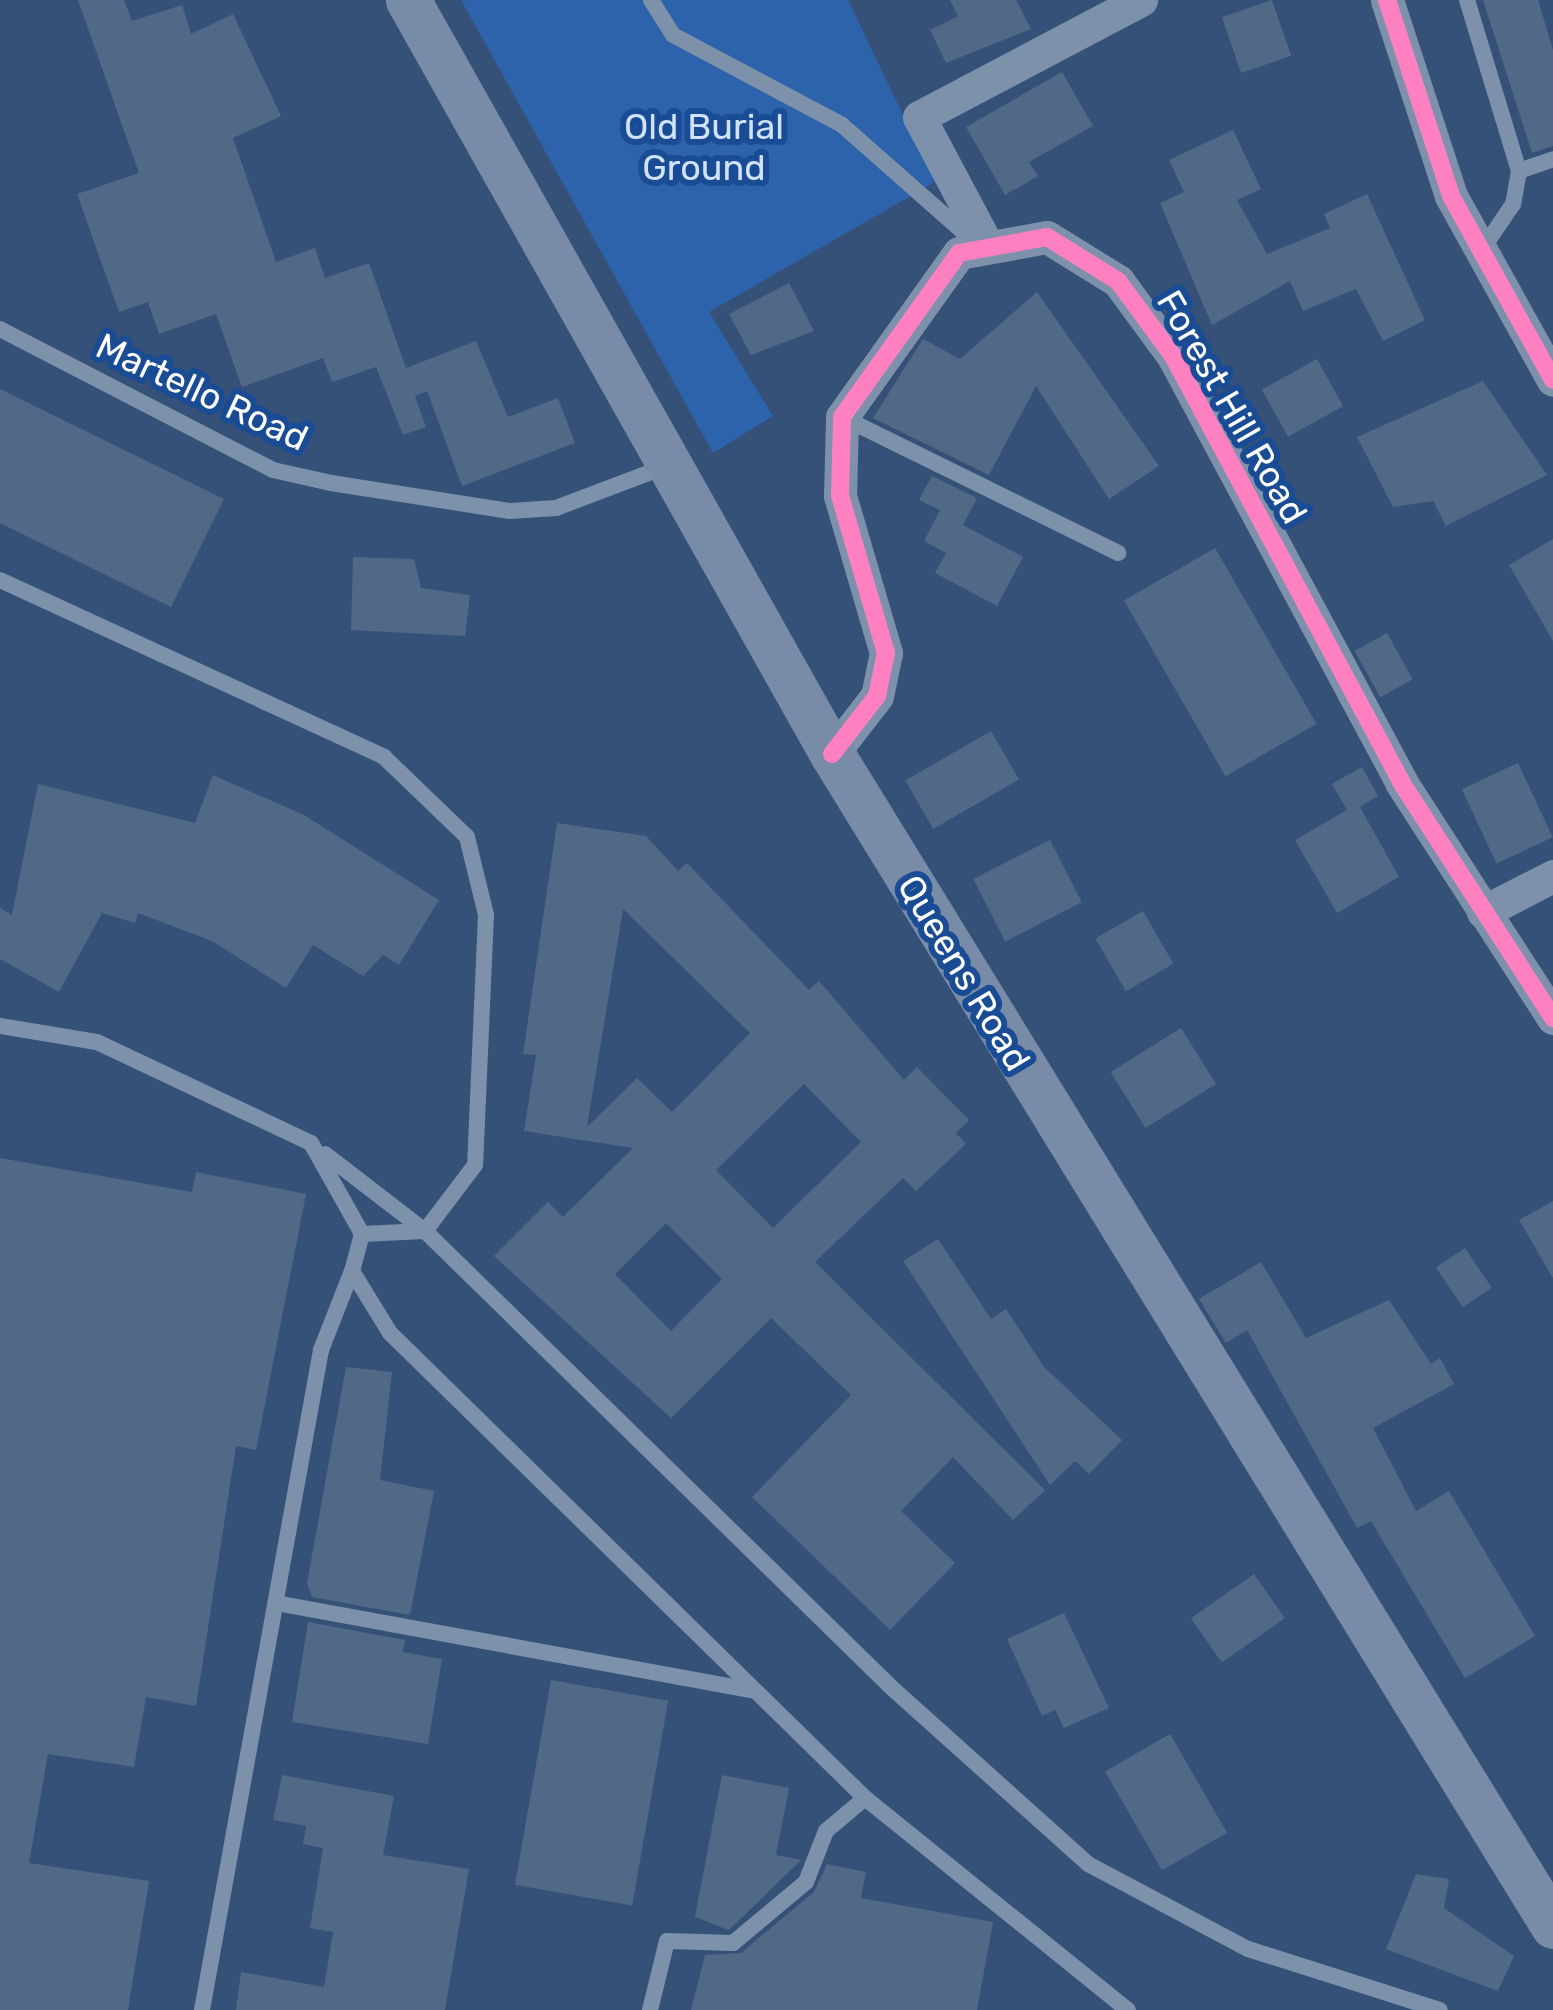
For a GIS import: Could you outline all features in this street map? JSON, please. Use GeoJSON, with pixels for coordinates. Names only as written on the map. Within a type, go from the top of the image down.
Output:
{"type":"FeatureCollection","features":[{"type":"Feature","properties":{"kind":"main road","name":"Queens Road"},"geometry":{"type":"LineString","coordinates":[[408,0],[662,468],[832,754],[1553,1926]]}},
{"type":"Feature","properties":{"kind":"street"},"geometry":{"type":"LineString","coordinates":[[832,754],[877,696],[886,652],[840,496],[842,417],[944,267],[981,242],[919,117],[1142,0]]}},
{"type":"Feature","properties":{"kind":"street"},"geometry":{"type":"LineString","coordinates":[[1387,0],[1478,254],[1553,380]]}},
{"type":"Feature","properties":{"kind":"street","name":"Forest Hill Road"},"geometry":{"type":"LineString","coordinates":[[981,242],[1047,237],[1077,249],[1146,316],[1483,912],[1553,1018]]}},
{"type":"Feature","properties":{"kind":"street"},"geometry":{"type":"LineString","coordinates":[[1483,912],[1553,876]]}},
{"type":"Feature","properties":{"kind":"lane"},"geometry":{"type":"LineString","coordinates":[[650,0],[673,35],[842,125],[981,242]]}},
{"type":"Feature","properties":{"kind":"lane"},"geometry":{"type":"LineString","coordinates":[[1467,0],[1519,171],[1513,205],[1478,254]]}},
{"type":"Feature","properties":{"kind":"lane"},"geometry":{"type":"LineString","coordinates":[[1519,171],[1553,159]]}},
{"type":"Feature","properties":{"kind":"lane","name":"Martello Road"},"geometry":{"type":"LineString","coordinates":[[0,329],[273,470],[331,483],[510,511],[556,508],[662,468]]}},
{"type":"Feature","properties":{"kind":"lane"},"geometry":{"type":"LineString","coordinates":[[842,417],[1118,553]]}},
{"type":"Feature","properties":{"kind":"lane"},"geometry":{"type":"LineString","coordinates":[[0,580],[384,757],[467,837],[486,915],[484,1118],[475,1165],[425,1231]]}},
{"type":"Feature","properties":{"kind":"lane"},"geometry":{"type":"LineString","coordinates":[[0,1026],[97,1042],[311,1144],[425,1231],[892,1688],[1088,1864],[1248,1949],[1440,2010]]}},
{"type":"Feature","properties":{"kind":"lane"},"geometry":{"type":"LineString","coordinates":[[202,2010],[321,1350],[362,1234],[311,1144]]}},
{"type":"Feature","properties":{"kind":"lane"},"geometry":{"type":"LineString","coordinates":[[362,1234],[425,1231]]}},
{"type":"Feature","properties":{"kind":"lane"},"geometry":{"type":"LineString","coordinates":[[352,1271],[390,1333],[865,1798],[1128,2010]]}},
{"type":"Feature","properties":{"kind":"lane"},"geometry":{"type":"LineString","coordinates":[[276,1604],[756,1691]]}},
{"type":"Feature","properties":{"kind":"lane"},"geometry":{"type":"LineString","coordinates":[[650,2010],[667,1941],[733,1943],[806,1882],[826,1831],[865,1798]]}},
{"type":"Feature","properties":{"kind":"green space","name":"Old Burial Ground"},"geometry":{"type":"Polygon","coordinates":[[[461,0],[848,0],[935,182],[709,312],[773,416],[713,453],[461,0]]]}},
{"type":"Feature","properties":{"kind":"building"},"geometry":{"type":"Polygon","coordinates":[[[78,0],[124,0],[132,21],[182,5],[191,34],[233,14],[281,116],[233,138],[276,262],[315,248],[325,278],[369,263],[406,368],[476,341],[508,417],[558,398],[575,443],[462,486],[427,391],[415,396],[426,427],[403,435],[376,367],[332,382],[323,358],[242,387],[216,314],[159,334],[148,302],[119,312],[77,194],[139,173],[78,0]]]}},
{"type":"Feature","properties":{"kind":"building"},"geometry":{"type":"Polygon","coordinates":[[[950,0],[1016,0],[1031,29],[946,63],[930,30],[958,16],[950,0]]]}},
{"type":"Feature","properties":{"kind":"building"},"geometry":{"type":"Polygon","coordinates":[[[1272,0],[1291,56],[1241,73],[1222,17],[1272,0]]]}},
{"type":"Feature","properties":{"kind":"building"},"geometry":{"type":"Polygon","coordinates":[[[1483,0],[1538,0],[1553,50],[1553,146],[1532,153],[1483,0]]]}},
{"type":"Feature","properties":{"kind":"building"},"geometry":{"type":"Polygon","coordinates":[[[1062,72],[1093,126],[1029,162],[1038,176],[1005,195],[966,127],[1062,72]]]}},
{"type":"Feature","properties":{"kind":"building"},"geometry":{"type":"Polygon","coordinates":[[[1233,130],[1261,189],[1237,200],[1267,254],[1330,228],[1324,214],[1367,194],[1425,320],[1383,341],[1356,289],[1303,311],[1290,281],[1212,325],[1160,203],[1184,192],[1169,160],[1233,130]]]}},
{"type":"Feature","properties":{"kind":"building"},"geometry":{"type":"Polygon","coordinates":[[[789,283],[814,331],[751,355],[729,314],[789,283]]]}},
{"type":"Feature","properties":{"kind":"building"},"geometry":{"type":"Polygon","coordinates":[[[1037,292],[1159,466],[1109,499],[1036,386],[989,475],[873,418],[923,339],[960,359],[1037,292]]]}},
{"type":"Feature","properties":{"kind":"building"},"geometry":{"type":"Polygon","coordinates":[[[1317,359],[1343,406],[1288,437],[1262,390],[1317,359]]]}},
{"type":"Feature","properties":{"kind":"building"},"geometry":{"type":"Polygon","coordinates":[[[1483,381],[1547,475],[1446,526],[1433,501],[1393,507],[1357,437],[1483,381]]]}},
{"type":"Feature","properties":{"kind":"building"},"geometry":{"type":"Polygon","coordinates":[[[0,389],[224,499],[171,607],[0,523],[0,389]]]}},
{"type":"Feature","properties":{"kind":"building"},"geometry":{"type":"Polygon","coordinates":[[[932,476],[977,498],[963,525],[1023,557],[997,606],[935,573],[946,553],[924,541],[940,510],[919,500],[932,476]]]}},
{"type":"Feature","properties":{"kind":"building"},"geometry":{"type":"Polygon","coordinates":[[[1553,539],[1553,641],[1509,565],[1553,539]]]}},
{"type":"Feature","properties":{"kind":"building"},"geometry":{"type":"Polygon","coordinates":[[[1215,548],[1316,724],[1226,776],[1124,600],[1215,548]]]}},
{"type":"Feature","properties":{"kind":"building"},"geometry":{"type":"Polygon","coordinates":[[[353,557],[414,559],[421,588],[470,595],[465,636],[351,630],[353,557]]]}},
{"type":"Feature","properties":{"kind":"building"},"geometry":{"type":"Polygon","coordinates":[[[1387,633],[1413,679],[1380,697],[1355,651],[1387,633]]]}},
{"type":"Feature","properties":{"kind":"building"},"geometry":{"type":"Polygon","coordinates":[[[991,731],[1019,779],[933,829],[905,781],[991,731]]]}},
{"type":"Feature","properties":{"kind":"building"},"geometry":{"type":"Polygon","coordinates":[[[1518,763],[1553,837],[1496,864],[1462,789],[1518,763]]]}},
{"type":"Feature","properties":{"kind":"building"},"geometry":{"type":"Polygon","coordinates":[[[1362,767],[1378,796],[1360,807],[1399,877],[1337,913],[1295,840],[1347,810],[1332,784],[1362,767]]]}},
{"type":"Feature","properties":{"kind":"building"},"geometry":{"type":"Polygon","coordinates":[[[213,775],[304,815],[439,900],[399,965],[383,955],[363,976],[313,945],[286,988],[212,941],[138,913],[135,923],[102,913],[59,992],[0,959],[0,908],[12,915],[38,784],[195,823],[213,775]]]}},
{"type":"Feature","properties":{"kind":"building"},"geometry":{"type":"Polygon","coordinates":[[[557,823],[646,836],[678,871],[687,863],[809,990],[819,981],[904,1080],[917,1067],[969,1120],[956,1133],[966,1144],[916,1191],[903,1178],[815,1262],[1045,1490],[1013,1520],[953,1457],[901,1511],[955,1563],[890,1630],[752,1497],[851,1395],[771,1318],[671,1418],[494,1256],[548,1202],[563,1217],[633,1148],[524,1131],[536,1055],[523,1054],[557,823]],[[623,909],[587,1127],[637,1078],[672,1112],[750,1033],[623,909]],[[804,1084],[716,1170],[773,1228],[861,1142],[804,1084]],[[666,1223],[615,1274],[671,1331],[722,1279],[666,1223]]]}},
{"type":"Feature","properties":{"kind":"building"},"geometry":{"type":"Polygon","coordinates":[[[1050,840],[1082,902],[1005,941],[973,879],[1050,840]]]}},
{"type":"Feature","properties":{"kind":"building"},"geometry":{"type":"Polygon","coordinates":[[[1143,911],[1174,964],[1126,991],[1095,938],[1143,911]]]}},
{"type":"Feature","properties":{"kind":"building"},"geometry":{"type":"Polygon","coordinates":[[[1181,1028],[1216,1084],[1146,1128],[1111,1072],[1181,1028]]]}},
{"type":"Feature","properties":{"kind":"building"},"geometry":{"type":"Polygon","coordinates":[[[0,1158],[192,1192],[196,1172],[306,1194],[256,1450],[236,1446],[196,1706],[146,1697],[134,1767],[48,1754],[29,1863],[149,1881],[128,2010],[0,2010],[0,1158]]]}},
{"type":"Feature","properties":{"kind":"building"},"geometry":{"type":"Polygon","coordinates":[[[1553,1201],[1553,1278],[1519,1220],[1553,1201]]]}},
{"type":"Feature","properties":{"kind":"building"},"geometry":{"type":"Polygon","coordinates":[[[938,1239],[991,1319],[1006,1309],[1044,1367],[1122,1440],[1089,1474],[1075,1461],[1050,1485],[903,1261],[938,1239]]]}},
{"type":"Feature","properties":{"kind":"building"},"geometry":{"type":"Polygon","coordinates":[[[1465,1248],[1492,1288],[1463,1307],[1436,1268],[1465,1248]]]}},
{"type":"Feature","properties":{"kind":"building"},"geometry":{"type":"Polygon","coordinates":[[[1261,1262],[1306,1338],[1389,1300],[1431,1364],[1440,1358],[1454,1384],[1373,1428],[1416,1511],[1449,1491],[1535,1636],[1465,1678],[1371,1521],[1357,1528],[1247,1330],[1226,1343],[1199,1299],[1261,1262]]]}},
{"type":"Feature","properties":{"kind":"building"},"geometry":{"type":"Polygon","coordinates":[[[346,1367],[392,1372],[380,1480],[434,1491],[410,1615],[312,1597],[307,1583],[346,1367]]]}},
{"type":"Feature","properties":{"kind":"building"},"geometry":{"type":"Polygon","coordinates":[[[1254,1574],[1285,1618],[1222,1662],[1191,1618],[1254,1574]]]}},
{"type":"Feature","properties":{"kind":"building"},"geometry":{"type":"Polygon","coordinates":[[[1064,1613],[1109,1708],[1064,1728],[1055,1710],[1042,1716],[1007,1639],[1064,1613]]]}},
{"type":"Feature","properties":{"kind":"building"},"geometry":{"type":"Polygon","coordinates":[[[308,1622],[405,1640],[403,1652],[442,1659],[428,1744],[292,1722],[308,1622]]]}},
{"type":"Feature","properties":{"kind":"building"},"geometry":{"type":"Polygon","coordinates":[[[551,1680],[668,1701],[632,1906],[515,1885],[551,1680]]]}},
{"type":"Feature","properties":{"kind":"building"},"geometry":{"type":"Polygon","coordinates":[[[1170,1734],[1227,1833],[1162,1870],[1105,1772],[1170,1734]]]}},
{"type":"Feature","properties":{"kind":"building"},"geometry":{"type":"Polygon","coordinates":[[[282,1775],[394,1796],[383,1855],[469,1869],[445,2010],[236,2010],[241,1972],[324,1987],[333,1932],[310,1928],[323,1848],[303,1844],[306,1826],[273,1820],[282,1775]]]}},
{"type":"Feature","properties":{"kind":"building"},"geometry":{"type":"Polygon","coordinates":[[[722,1775],[789,1788],[776,1855],[801,1860],[729,1930],[695,1917],[722,1775]]]}},
{"type":"Feature","properties":{"kind":"building"},"geometry":{"type":"Polygon","coordinates":[[[827,1864],[866,1872],[861,1898],[993,1922],[977,2010],[691,2010],[705,1955],[741,1953],[814,1892],[827,1864]]]}},
{"type":"Feature","properties":{"kind":"building"},"geometry":{"type":"Polygon","coordinates":[[[1416,1874],[1449,1879],[1444,1908],[1514,1956],[1498,1991],[1386,1949],[1416,1874]]]}},
{"type":"Feature","properties":{"kind":"cycle path"},"geometry":{"type":"LineString","coordinates":[[1387,0],[1451,196],[1553,380]]}},
{"type":"Feature","properties":{"kind":"cycle path"},"geometry":{"type":"LineString","coordinates":[[832,754],[877,696],[886,653],[840,496],[842,417],[959,253],[1047,237],[1118,281],[1173,356],[1401,782],[1553,1018]]}}]}
